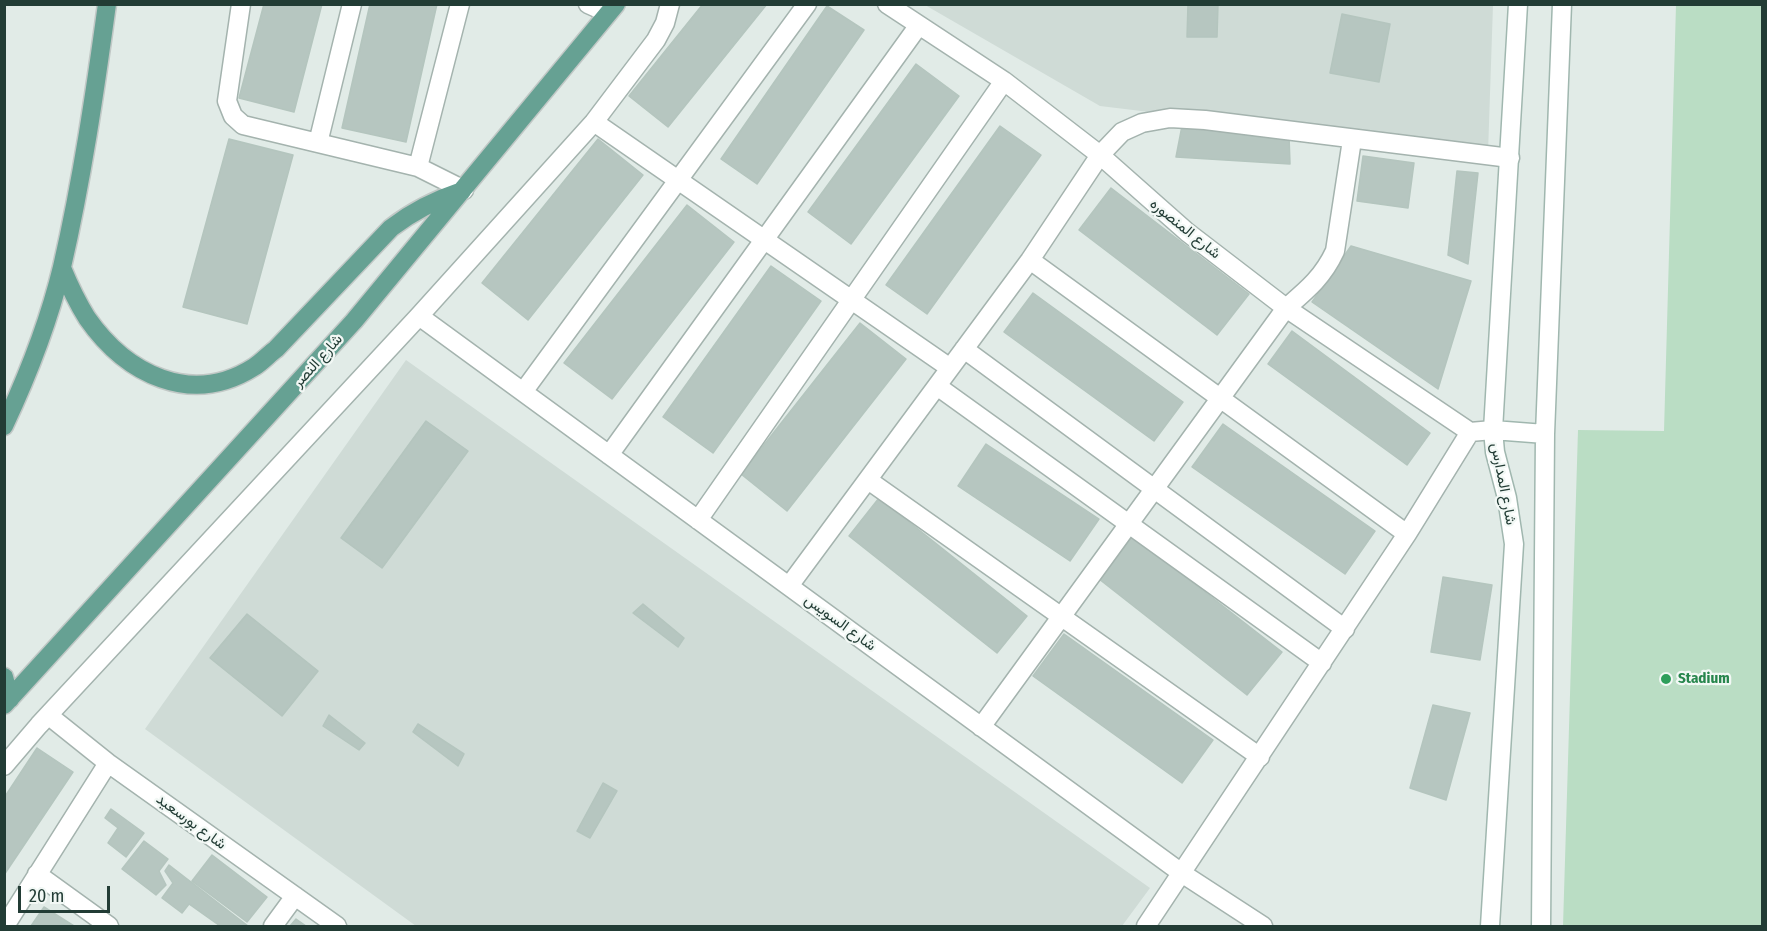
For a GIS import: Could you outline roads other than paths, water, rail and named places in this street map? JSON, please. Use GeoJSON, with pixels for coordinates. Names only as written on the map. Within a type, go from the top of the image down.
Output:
{"type":"FeatureCollection","features":[{"type":"Feature","properties":{"kind":"main road"},"geometry":{"type":"LineString","coordinates":[[4,426],[30,370],[62,268],[93,109],[106,4]]}},
{"type":"Feature","properties":{"kind":"main road","name":"شارع النصر"},"geometry":{"type":"LineString","coordinates":[[7,702],[354,321],[612,9]]}},
{"type":"Feature","properties":{"kind":"main road"},"geometry":{"type":"LineString","coordinates":[[62,268],[73,294],[88,318],[106,340],[127,359],[150,376],[176,383],[203,384],[230,378],[255,366],[276,348],[391,228],[413,212],[438,199],[464,190]]}},
{"type":"Feature","properties":{"kind":"main road"},"geometry":{"type":"LineString","coordinates":[[4,677],[7,702]]}},
{"type":"Feature","properties":{"kind":"street"},"geometry":{"type":"LineString","coordinates":[[241,4],[227,101],[233,116],[243,125],[418,167],[464,190]]}},
{"type":"Feature","properties":{"kind":"street"},"geometry":{"type":"LineString","coordinates":[[318,143],[352,4]]}},
{"type":"Feature","properties":{"kind":"street"},"geometry":{"type":"LineString","coordinates":[[418,167],[460,4]]}},
{"type":"Feature","properties":{"kind":"street"},"geometry":{"type":"LineString","coordinates":[[588,4],[612,9]]}},
{"type":"Feature","properties":{"kind":"street"},"geometry":{"type":"LineString","coordinates":[[4,766],[48,715],[419,316],[594,122],[656,40],[665,23],[669,4]]}},
{"type":"Feature","properties":{"kind":"street"},"geometry":{"type":"LineString","coordinates":[[523,392],[807,4]]}},
{"type":"Feature","properties":{"kind":"street","name":"شارع المنصوره"},"geometry":{"type":"LineString","coordinates":[[887,4],[1004,81],[1100,155],[1187,232],[1286,308],[1470,432]]}},
{"type":"Feature","properties":{"kind":"street","name":"شارع المدارس"},"geometry":{"type":"LineString","coordinates":[[1490,927],[1514,544],[1507,498],[1495,452],[1493,430],[1518,4]]}},
{"type":"Feature","properties":{"kind":"street"},"geometry":{"type":"LineString","coordinates":[[1541,927],[1545,434],[1562,4]]}},
{"type":"Feature","properties":{"kind":"street"},"geometry":{"type":"LineString","coordinates":[[609,455],[919,25]]}},
{"type":"Feature","properties":{"kind":"street"},"geometry":{"type":"LineString","coordinates":[[698,520],[1004,81]]}},
{"type":"Feature","properties":{"kind":"street"},"geometry":{"type":"LineString","coordinates":[[789,586],[1030,260],[1100,155],[1122,132],[1142,123],[1170,118],[1205,120],[1510,158]]}},
{"type":"Feature","properties":{"kind":"street"},"geometry":{"type":"LineString","coordinates":[[594,122],[950,368]]}},
{"type":"Feature","properties":{"kind":"street"},"geometry":{"type":"LineString","coordinates":[[981,726],[1286,308],[1320,278],[1335,251],[1352,140]]}},
{"type":"Feature","properties":{"kind":"street"},"geometry":{"type":"LineString","coordinates":[[1030,260],[1407,534]]}},
{"type":"Feature","properties":{"kind":"street","name":"شارع السويس"},"geometry":{"type":"LineString","coordinates":[[419,316],[1183,874],[1263,927]]}},
{"type":"Feature","properties":{"kind":"street"},"geometry":{"type":"LineString","coordinates":[[964,349],[1345,628]]}},
{"type":"Feature","properties":{"kind":"street"},"geometry":{"type":"LineString","coordinates":[[937,386],[1322,663]]}},
{"type":"Feature","properties":{"kind":"street"},"geometry":{"type":"LineString","coordinates":[[1146,927],[1407,534],[1470,432],[1493,430],[1545,434]]}},
{"type":"Feature","properties":{"kind":"street"},"geometry":{"type":"LineString","coordinates":[[868,480],[1260,757]]}},
{"type":"Feature","properties":{"kind":"street","name":"شارع بورسعيد"},"geometry":{"type":"LineString","coordinates":[[48,715],[108,763],[337,927]]}},
{"type":"Feature","properties":{"kind":"street"},"geometry":{"type":"LineString","coordinates":[[5,927],[108,763]]}},
{"type":"Feature","properties":{"kind":"street"},"geometry":{"type":"LineString","coordinates":[[37,874],[109,927]]}},
{"type":"Feature","properties":{"kind":"street"},"geometry":{"type":"LineString","coordinates":[[273,927],[295,896]]}},
{"type":"Feature","properties":{"kind":"place","name":"Stadium"},"geometry":{"type":"Point","coordinates":[1666,679]}}]}
